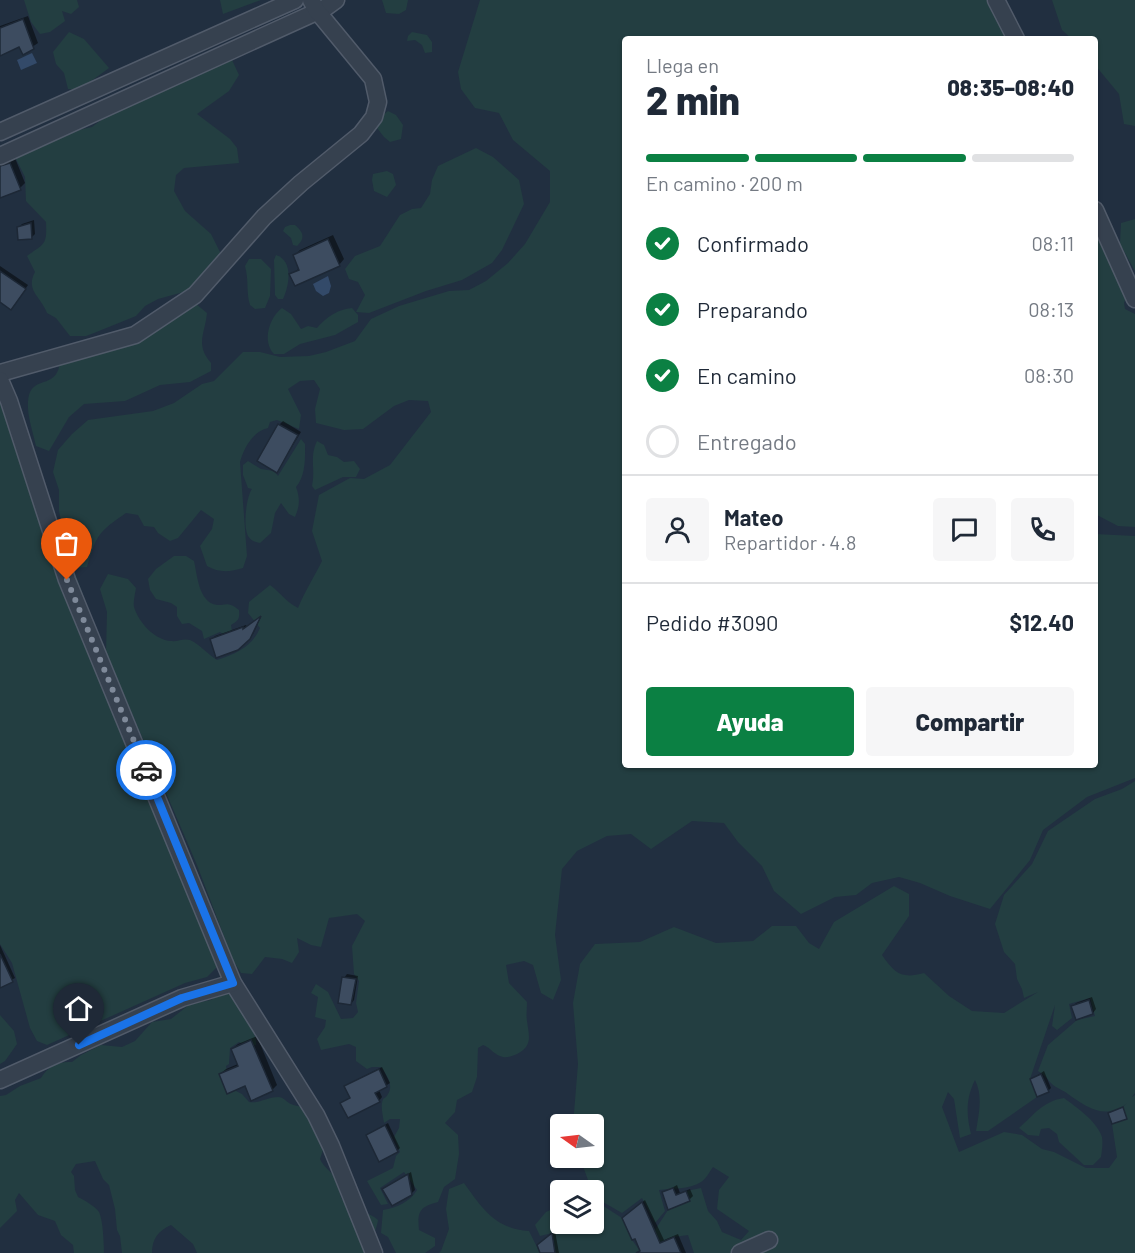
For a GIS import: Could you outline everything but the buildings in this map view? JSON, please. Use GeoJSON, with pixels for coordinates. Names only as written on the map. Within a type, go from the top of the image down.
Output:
{"type":"FeatureCollection","features":[{"type":"Feature","properties":{"kind":"street"},"geometry":{"type":"LineString","coordinates":[[0,132],[295,0]]}},
{"type":"Feature","properties":{"kind":"street"},"geometry":{"type":"LineString","coordinates":[[0,156],[314,6],[336,0]]}},
{"type":"Feature","properties":{"kind":"street"},"geometry":{"type":"LineString","coordinates":[[996,0],[1014,36]]}},
{"type":"Feature","properties":{"kind":"street"},"geometry":{"type":"LineString","coordinates":[[0,373],[135,335],[195,295],[264,217],[361,134],[374,117],[378,102],[373,79],[314,6]]}},
{"type":"Feature","properties":{"kind":"street"},"geometry":{"type":"LineString","coordinates":[[1098,217],[1135,299]]}},
{"type":"Feature","properties":{"kind":"street"},"geometry":{"type":"LineString","coordinates":[[0,380],[9,401],[67,580],[233,983],[316,1115],[331,1146],[374,1253]]}},
{"type":"Feature","properties":{"kind":"street"},"geometry":{"type":"LineString","coordinates":[[0,1080],[182,998],[233,983]]}},
{"type":"Feature","properties":{"kind":"street"},"geometry":{"type":"LineString","coordinates":[[740,1253],[769,1240]]}},
{"type":"Feature","properties":{"kind":"green space"},"geometry":{"type":"Polygon","coordinates":[[[24,0],[77,0],[79,7],[71,14],[62,11],[65,21],[50,32],[40,34],[31,22],[24,0]]]}},
{"type":"Feature","properties":{"kind":"green space"},"geometry":{"type":"Polygon","coordinates":[[[220,0],[261,0],[223,14],[220,0]]]}},
{"type":"Feature","properties":{"kind":"green space"},"geometry":{"type":"Polygon","coordinates":[[[382,0],[408,0],[406,10],[399,14],[386,13],[382,0]]]}},
{"type":"Feature","properties":{"kind":"green space"},"geometry":{"type":"Polygon","coordinates":[[[480,0],[992,0],[1009,36],[622,36],[622,768],[1098,768],[1098,534],[1135,536],[1135,778],[1087,797],[1043,830],[1030,860],[990,909],[899,877],[872,883],[856,895],[835,897],[801,914],[774,891],[762,866],[738,842],[724,823],[692,821],[651,849],[631,834],[607,836],[577,851],[562,869],[555,935],[561,980],[553,1000],[541,993],[533,965],[524,961],[506,965],[509,983],[527,1002],[528,1044],[522,1051],[507,1057],[497,1055],[483,1045],[478,1048],[477,1077],[472,1092],[457,1100],[455,1112],[445,1123],[458,1135],[459,1154],[455,1179],[444,1187],[438,1202],[427,1206],[419,1214],[419,1230],[435,1238],[435,1246],[425,1253],[396,1253],[388,1237],[381,1233],[383,1210],[402,1204],[417,1190],[404,1172],[380,1188],[388,1204],[381,1205],[367,1181],[393,1168],[396,1156],[400,1152],[394,1137],[399,1128],[400,1119],[390,1119],[384,1123],[382,1113],[384,1098],[390,1091],[389,1080],[381,1067],[367,1069],[356,1061],[356,1047],[349,1044],[321,1050],[317,1039],[325,1027],[326,1020],[315,1017],[318,997],[311,993],[316,984],[328,992],[341,1019],[353,1018],[358,1012],[356,1003],[359,981],[354,974],[352,946],[365,921],[357,914],[329,918],[321,947],[297,938],[299,952],[292,963],[265,957],[252,974],[241,973],[233,960],[197,865],[106,653],[107,612],[100,589],[108,574],[128,579],[136,588],[134,605],[136,613],[144,625],[159,638],[171,641],[190,640],[217,660],[237,652],[253,640],[260,628],[248,613],[249,602],[270,585],[298,608],[322,561],[312,531],[319,495],[350,478],[364,479],[390,465],[431,412],[428,401],[409,400],[394,406],[363,429],[344,430],[316,423],[315,409],[320,389],[314,380],[300,381],[288,389],[301,415],[299,429],[277,420],[270,422],[268,428],[257,433],[249,441],[240,462],[247,556],[243,568],[225,571],[207,566],[200,546],[212,529],[214,519],[201,510],[178,538],[170,541],[158,533],[154,527],[144,526],[138,515],[126,513],[109,525],[99,536],[87,567],[73,568],[205,920],[218,966],[207,977],[185,983],[47,1045],[37,1041],[30,1028],[12,963],[0,944],[0,373],[67,550],[59,511],[59,490],[53,472],[58,450],[88,420],[153,411],[174,403],[202,384],[214,381],[243,352],[260,352],[280,357],[309,356],[326,352],[355,341],[371,319],[399,306],[449,291],[469,290],[486,281],[508,263],[525,244],[550,202],[550,171],[513,140],[499,113],[475,108],[461,89],[458,72],[480,0]]]}},
{"type":"Feature","properties":{"kind":"green space"},"geometry":{"type":"Polygon","coordinates":[[[1052,0],[1135,0],[1135,126],[1124,124],[1119,94],[1098,69],[1098,36],[1069,36],[1062,30],[1052,0]]]}},
{"type":"Feature","properties":{"kind":"green space"},"geometry":{"type":"Polygon","coordinates":[[[69,32],[84,39],[109,68],[79,90],[68,89],[64,73],[56,64],[53,52],[69,32]]]}},
{"type":"Feature","properties":{"kind":"green space"},"geometry":{"type":"Polygon","coordinates":[[[412,32],[427,35],[432,42],[432,52],[425,53],[422,45],[415,40],[407,41],[412,32]]]}},
{"type":"Feature","properties":{"kind":"green space"},"geometry":{"type":"Polygon","coordinates":[[[223,55],[232,60],[239,75],[229,91],[197,114],[230,139],[237,148],[239,163],[184,168],[176,175],[174,191],[185,211],[211,234],[223,258],[191,290],[158,299],[145,306],[136,316],[94,333],[86,336],[70,336],[56,318],[47,313],[33,289],[32,279],[35,272],[27,256],[44,243],[46,222],[26,201],[25,177],[15,157],[43,138],[92,127],[118,107],[223,55]]]}},
{"type":"Feature","properties":{"kind":"green space"},"geometry":{"type":"Polygon","coordinates":[[[388,111],[396,115],[403,125],[401,139],[390,142],[377,128],[378,119],[388,111]]]}},
{"type":"Feature","properties":{"kind":"green space"},"geometry":{"type":"Polygon","coordinates":[[[476,148],[493,157],[519,180],[524,204],[502,250],[492,263],[462,280],[369,313],[356,312],[365,295],[358,282],[349,279],[345,269],[355,256],[380,246],[400,215],[412,209],[421,208],[430,194],[432,180],[438,166],[476,148]]]}},
{"type":"Feature","properties":{"kind":"green space"},"geometry":{"type":"Polygon","coordinates":[[[387,171],[393,174],[396,185],[387,197],[374,191],[372,180],[373,174],[387,171]]]}},
{"type":"Feature","properties":{"kind":"green space"},"geometry":{"type":"Polygon","coordinates":[[[1135,219],[1135,271],[1120,244],[1121,223],[1135,219]]]}},
{"type":"Feature","properties":{"kind":"green space"},"geometry":{"type":"Polygon","coordinates":[[[290,225],[295,225],[302,235],[302,240],[297,246],[293,245],[291,238],[283,231],[290,225]]]}},
{"type":"Feature","properties":{"kind":"green space"},"geometry":{"type":"Polygon","coordinates":[[[1098,232],[1126,297],[1125,309],[1135,314],[1135,527],[1118,526],[1098,516],[1098,232]]]}},
{"type":"Feature","properties":{"kind":"green space"},"geometry":{"type":"Polygon","coordinates":[[[276,255],[282,258],[288,268],[288,281],[283,299],[278,299],[275,295],[274,260],[276,255]]]}},
{"type":"Feature","properties":{"kind":"green space"},"geometry":{"type":"Polygon","coordinates":[[[249,259],[261,259],[271,269],[270,296],[265,308],[255,309],[250,305],[245,266],[249,259]]]}},
{"type":"Feature","properties":{"kind":"green space"},"geometry":{"type":"Polygon","coordinates":[[[184,300],[196,304],[207,313],[202,344],[211,363],[211,371],[190,382],[160,385],[125,401],[84,404],[69,417],[49,451],[36,446],[29,414],[29,395],[36,385],[56,375],[60,359],[115,341],[184,300]]]}},
{"type":"Feature","properties":{"kind":"green space"},"geometry":{"type":"Polygon","coordinates":[[[282,308],[291,314],[301,329],[308,326],[317,328],[333,314],[352,308],[358,315],[358,322],[335,335],[300,344],[284,354],[274,354],[268,343],[269,330],[277,312],[282,308]]]}},
{"type":"Feature","properties":{"kind":"green space"},"geometry":{"type":"Polygon","coordinates":[[[301,439],[305,444],[305,461],[302,477],[296,487],[299,502],[295,517],[289,514],[281,503],[275,513],[271,533],[260,543],[253,541],[246,532],[245,519],[248,498],[252,489],[248,488],[243,475],[243,465],[248,461],[261,469],[274,471],[278,476],[301,439]]]}},
{"type":"Feature","properties":{"kind":"green space"},"geometry":{"type":"Polygon","coordinates":[[[317,441],[324,445],[328,455],[344,462],[354,461],[360,469],[356,477],[343,477],[315,490],[312,486],[313,458],[317,441]]]}},
{"type":"Feature","properties":{"kind":"green space"},"geometry":{"type":"Polygon","coordinates":[[[174,556],[186,556],[194,561],[201,591],[208,601],[217,605],[228,604],[239,610],[238,619],[231,625],[232,632],[225,636],[220,632],[204,639],[202,631],[189,623],[182,624],[177,616],[177,607],[156,599],[150,590],[148,579],[156,569],[174,556]]]}},
{"type":"Feature","properties":{"kind":"green space"},"geometry":{"type":"Polygon","coordinates":[[[1135,781],[1135,1093],[1132,1097],[1135,1095],[1135,1253],[694,1253],[688,1235],[674,1237],[652,1246],[647,1234],[655,1230],[668,1210],[690,1201],[686,1191],[701,1188],[708,1211],[717,1221],[722,1232],[741,1240],[749,1231],[717,1209],[719,1190],[729,1177],[713,1167],[705,1179],[696,1185],[659,1190],[665,1211],[655,1223],[642,1198],[622,1213],[604,1203],[604,1180],[588,1180],[584,1168],[604,1168],[604,1114],[574,1114],[578,1064],[573,1003],[580,964],[595,944],[640,942],[674,927],[716,943],[753,941],[772,926],[796,926],[809,943],[819,949],[834,922],[894,886],[909,894],[909,916],[882,955],[891,967],[904,975],[924,973],[949,996],[972,1011],[1004,1013],[1038,992],[1024,998],[1017,979],[1015,964],[1004,952],[995,924],[1004,895],[1032,864],[1048,831],[1095,799],[1122,789],[1135,781]],[[1090,998],[1069,1004],[1072,1018],[1057,1030],[1052,1026],[1055,1005],[1030,1079],[1037,1097],[988,1131],[976,1131],[980,1098],[975,1080],[968,1106],[971,1134],[960,1138],[954,1099],[948,1092],[942,1107],[959,1152],[1004,1132],[1022,1135],[1042,1149],[1054,1152],[1086,1168],[1109,1168],[1117,1157],[1112,1124],[1127,1119],[1123,1107],[1127,1103],[1111,1111],[1096,1110],[1055,1087],[1038,1071],[1048,1045],[1077,1020],[1095,1016],[1090,998]]]}},
{"type":"Feature","properties":{"kind":"green space"},"geometry":{"type":"Polygon","coordinates":[[[223,991],[239,1003],[256,1038],[256,1045],[249,1047],[239,1042],[230,1048],[229,1064],[226,1066],[230,1088],[242,1094],[249,1102],[280,1097],[291,1104],[305,1108],[313,1122],[323,1150],[320,1159],[337,1180],[342,1200],[378,1220],[367,1253],[197,1253],[193,1244],[171,1225],[157,1236],[152,1253],[122,1253],[109,1185],[103,1179],[95,1161],[76,1164],[71,1172],[74,1176],[78,1197],[99,1212],[104,1253],[74,1253],[73,1245],[61,1235],[55,1221],[38,1215],[19,1193],[15,1200],[17,1211],[0,1228],[0,1096],[41,1078],[54,1065],[72,1062],[101,1045],[122,1047],[135,1041],[152,1022],[171,1019],[190,1004],[211,1000],[223,991]]]}},
{"type":"Feature","properties":{"kind":"green space"},"geometry":{"type":"Polygon","coordinates":[[[0,1015],[14,1031],[17,1044],[5,1061],[0,1064],[0,1015]]]}},
{"type":"Feature","properties":{"kind":"green space"},"geometry":{"type":"Polygon","coordinates":[[[1064,1098],[1091,1120],[1102,1137],[1101,1157],[1093,1165],[1084,1165],[1059,1142],[1057,1134],[1049,1128],[1041,1129],[1039,1136],[1028,1135],[1019,1128],[1044,1105],[1064,1098]]]}},
{"type":"Feature","properties":{"kind":"green space"},"geometry":{"type":"Polygon","coordinates":[[[464,1183],[490,1216],[498,1222],[529,1231],[540,1253],[439,1253],[449,1229],[446,1209],[449,1189],[464,1183]]]}},
{"type":"Feature","properties":{"kind":"green space"},"geometry":{"type":"Polygon","coordinates":[[[604,1206],[622,1218],[640,1251],[639,1253],[555,1253],[552,1234],[604,1234],[604,1206]]]}},
{"type":"Feature","properties":{"kind":"green space"},"geometry":{"type":"Polygon","coordinates":[[[550,1210],[550,1234],[540,1236],[535,1225],[550,1210]]]}},
{"type":"Feature","properties":{"kind":"water"},"geometry":{"type":"Polygon","coordinates":[[[32,53],[37,63],[21,70],[17,60],[32,53]]]}},
{"type":"Feature","properties":{"kind":"water"},"geometry":{"type":"Polygon","coordinates":[[[328,276],[331,286],[329,293],[323,296],[316,291],[313,284],[328,276]]]}},
{"type":"Feature","properties":{"kind":"way so far"},"geometry":{"type":"LineString","coordinates":[[67,580],[146,770]]}},
{"type":"Feature","properties":{"kind":"route"},"geometry":{"type":"LineString","coordinates":[[79,1045],[182,998],[233,983],[146,770]]}}]}
